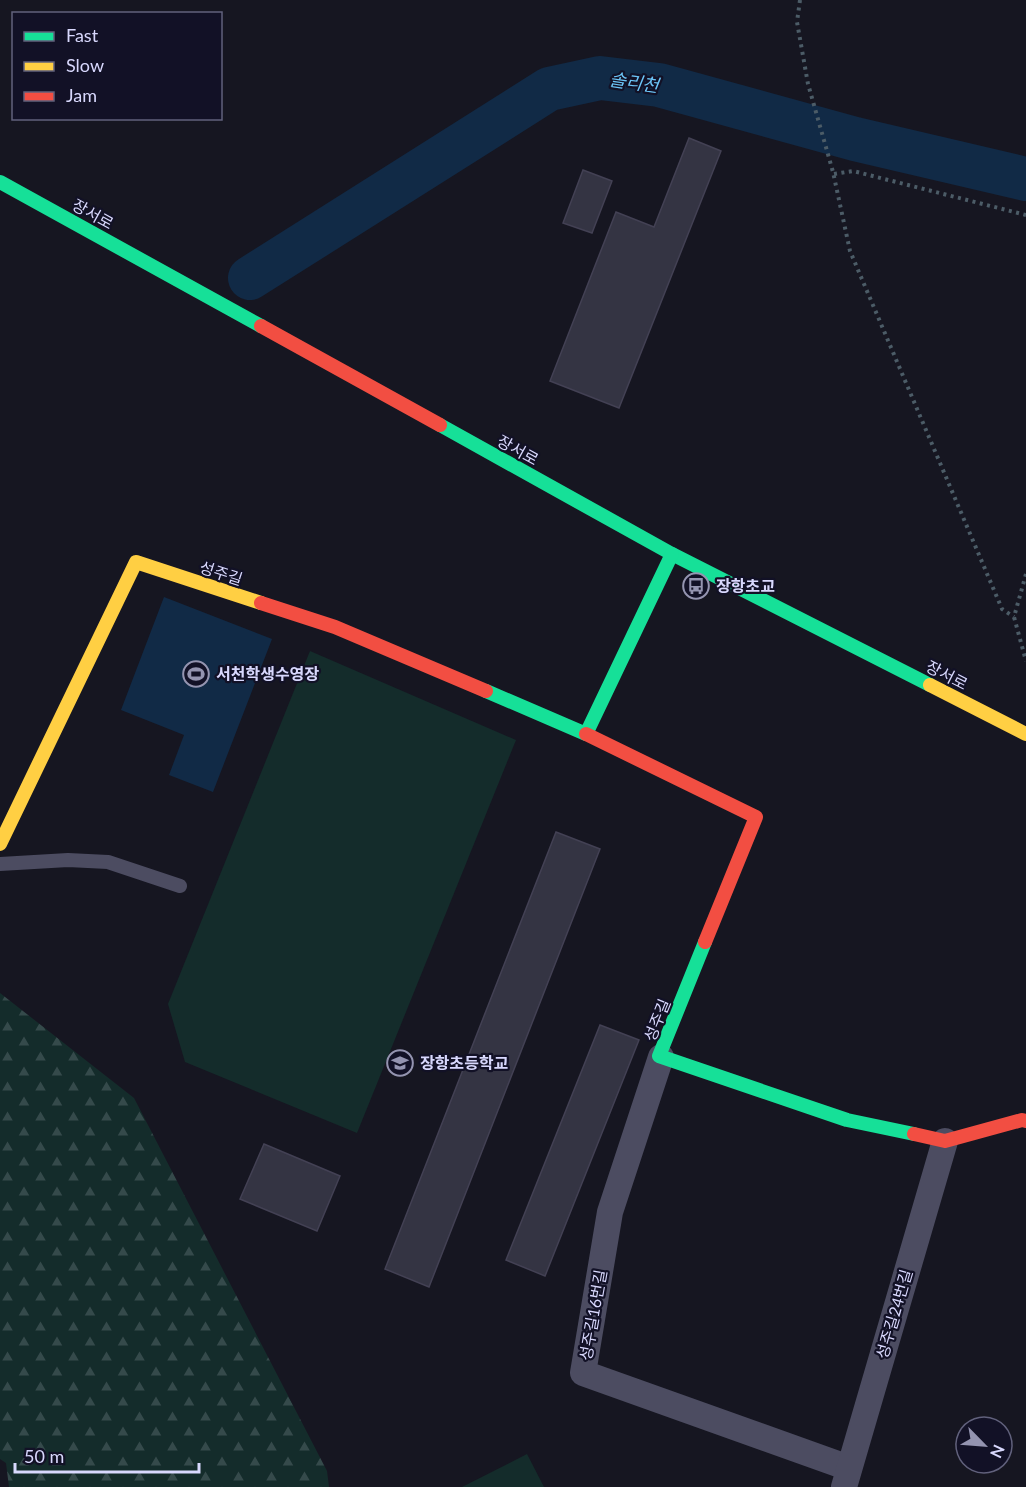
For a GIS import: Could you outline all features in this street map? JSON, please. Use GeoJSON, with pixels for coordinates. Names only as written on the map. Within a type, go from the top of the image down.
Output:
{"type":"FeatureCollection","features":[{"type":"Feature","properties":{"kind":"street","name":"장서로"},"geometry":{"type":"LineString","coordinates":[[0,182],[672,554],[1026,734]]}},
{"type":"Feature","properties":{"kind":"street"},"geometry":{"type":"LineString","coordinates":[[586,734],[672,554]]}},
{"type":"Feature","properties":{"kind":"street","name":"성주길"},"geometry":{"type":"LineString","coordinates":[[0,844],[135,562],[335,627],[586,734],[756,817],[659,1056],[847,1120],[945,1141],[1022,1120],[1026,1121]]}},
{"type":"Feature","properties":{"kind":"street","name":"성주길16번길"},"geometry":{"type":"LineString","coordinates":[[661,1057],[610,1212],[583,1373],[846,1477]]}},
{"type":"Feature","properties":{"kind":"street","name":"성주길24번길"},"geometry":{"type":"LineString","coordinates":[[846,1477],[945,1141]]}},
{"type":"Feature","properties":{"kind":"lane"},"geometry":{"type":"LineString","coordinates":[[0,864],[108,862],[180,886]]}},
{"type":"Feature","properties":{"kind":"path"},"geometry":{"type":"LineString","coordinates":[[800,0],[797,22],[808,84],[833,173],[850,251],[1002,609],[1014,617]]}},
{"type":"Feature","properties":{"kind":"path"},"geometry":{"type":"LineString","coordinates":[[833,173],[854,171],[1026,215]]}},
{"type":"Feature","properties":{"kind":"path"},"geometry":{"type":"LineString","coordinates":[[1026,574],[1014,617],[1026,661]]}},
{"type":"Feature","properties":{"kind":"green space"},"geometry":{"type":"Polygon","coordinates":[[[310,651],[516,740],[357,1133],[185,1062],[168,1004],[310,651]]]}},
{"type":"Feature","properties":{"kind":"green space"},"geometry":{"type":"Polygon","coordinates":[[[0,993],[134,1098],[327,1471],[329,1487],[9,1487],[6,1463],[0,1459],[0,993]]]}},
{"type":"Feature","properties":{"kind":"green space"},"geometry":{"type":"Polygon","coordinates":[[[527,1454],[544,1487],[462,1487],[527,1454]]]}},
{"type":"Feature","properties":{"kind":"water","name":"서천학생수영장"},"geometry":{"type":"Polygon","coordinates":[[[164,597],[272,639],[213,792],[169,775],[184,735],[121,710],[164,597]]]}},
{"type":"Feature","properties":{"kind":"building"},"geometry":{"type":"Polygon","coordinates":[[[689,138],[721,151],[619,408],[550,381],[616,212],[654,227],[689,138]]]}},
{"type":"Feature","properties":{"kind":"building"},"geometry":{"type":"Polygon","coordinates":[[[583,170],[612,181],[592,233],[563,223],[583,170]]]}},
{"type":"Feature","properties":{"kind":"building"},"geometry":{"type":"Polygon","coordinates":[[[556,832],[600,849],[429,1287],[385,1269],[556,832]]]}},
{"type":"Feature","properties":{"kind":"building"},"geometry":{"type":"Polygon","coordinates":[[[600,1025],[639,1040],[545,1276],[506,1260],[600,1025]]]}},
{"type":"Feature","properties":{"kind":"building"},"geometry":{"type":"Polygon","coordinates":[[[264,1144],[340,1176],[317,1231],[240,1199],[264,1144]]]}},
{"type":"Feature","properties":{"kind":"waterway","name":"솔리천"},"geometry":{"type":"LineString","coordinates":[[250,278],[549,89],[600,78],[659,85],[855,139],[1026,179]]}},
{"type":"Feature","properties":{"kind":"traffic: fast"},"geometry":{"type":"LineString","coordinates":[[0,182],[261,326]]}},
{"type":"Feature","properties":{"kind":"traffic: fast"},"geometry":{"type":"LineString","coordinates":[[440,425],[672,554],[930,685]]}},
{"type":"Feature","properties":{"kind":"traffic: fast"},"geometry":{"type":"LineString","coordinates":[[486,691],[586,734],[672,554]]}},
{"type":"Feature","properties":{"kind":"traffic: fast"},"geometry":{"type":"LineString","coordinates":[[705,942],[659,1056],[847,1120],[914,1134]]}},
{"type":"Feature","properties":{"kind":"traffic: slow"},"geometry":{"type":"LineString","coordinates":[[0,844],[136,562],[261,603]]}},
{"type":"Feature","properties":{"kind":"traffic: slow"},"geometry":{"type":"LineString","coordinates":[[930,685],[1026,734]]}},
{"type":"Feature","properties":{"kind":"traffic: jam"},"geometry":{"type":"LineString","coordinates":[[261,326],[440,425]]}},
{"type":"Feature","properties":{"kind":"traffic: jam"},"geometry":{"type":"LineString","coordinates":[[261,603],[335,627],[486,691]]}},
{"type":"Feature","properties":{"kind":"traffic: jam"},"geometry":{"type":"LineString","coordinates":[[586,734],[756,817],[705,942]]}},
{"type":"Feature","properties":{"kind":"traffic: jam"},"geometry":{"type":"LineString","coordinates":[[914,1134],[945,1141],[1022,1120],[1026,1121]]}},
{"type":"Feature","properties":{"kind":"place","name":"장항초교"},"geometry":{"type":"Point","coordinates":[696,586]}},
{"type":"Feature","properties":{"kind":"place","name":"서천학생수영장"},"geometry":{"type":"Point","coordinates":[196,674]}},
{"type":"Feature","properties":{"kind":"place","name":"장항초등학교"},"geometry":{"type":"Point","coordinates":[400,1063]}}]}
